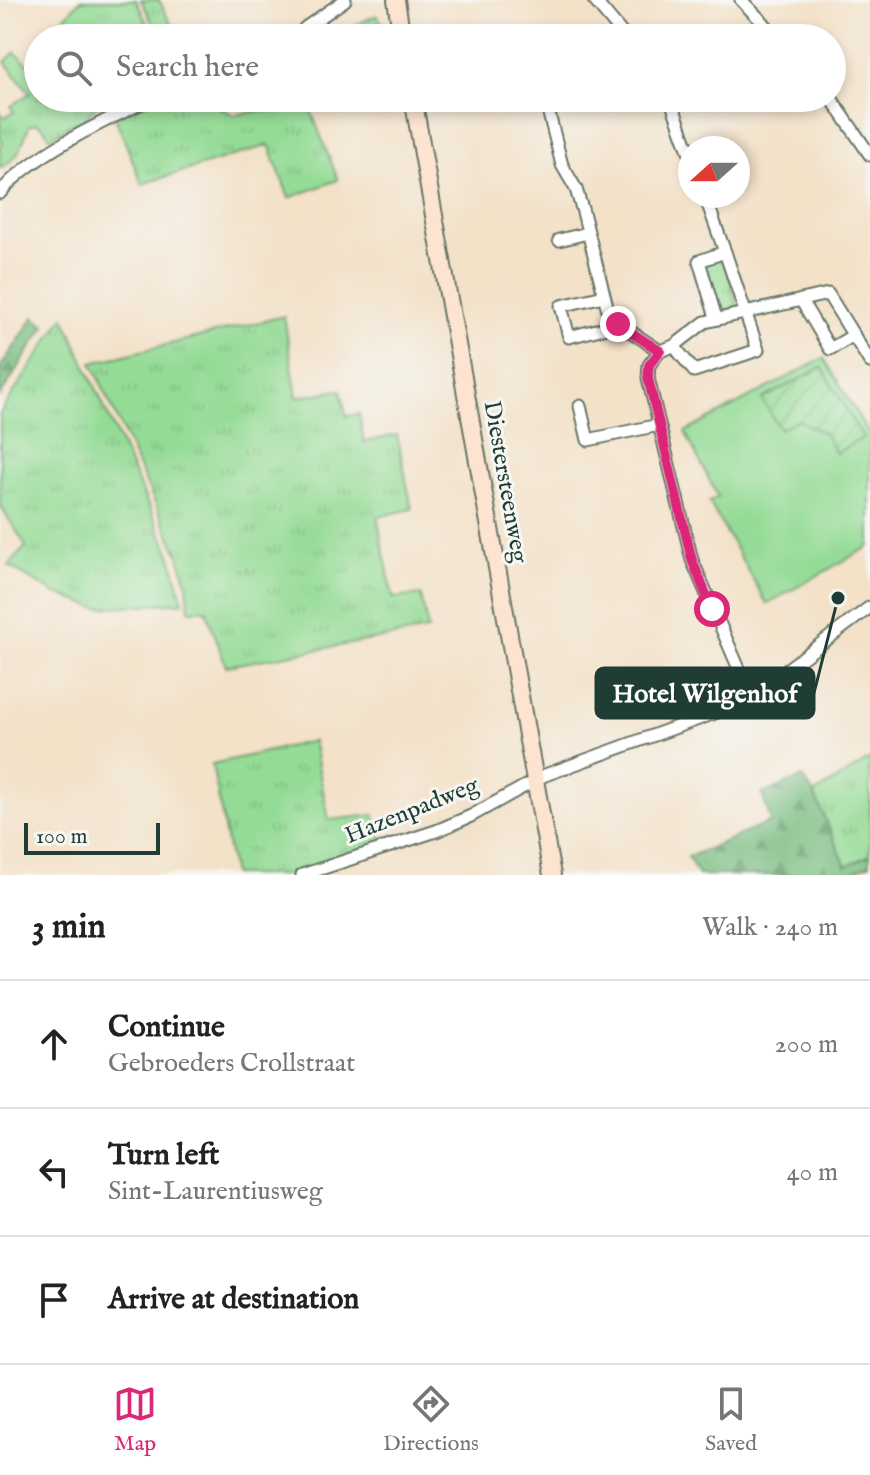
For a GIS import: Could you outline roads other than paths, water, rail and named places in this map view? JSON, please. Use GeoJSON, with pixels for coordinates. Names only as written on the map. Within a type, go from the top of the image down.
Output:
{"type":"FeatureCollection","features":[{"type":"Feature","properties":{"kind":"main road"},"geometry":{"type":"LineString","coordinates":[[396,0],[400,24]]}},
{"type":"Feature","properties":{"kind":"main road","name":"Diestersteenweg"},"geometry":{"type":"LineString","coordinates":[[416,112],[552,875]]}},
{"type":"Feature","properties":{"kind":"street"},"geometry":{"type":"LineString","coordinates":[[311,24],[345,0]]}},
{"type":"Feature","properties":{"kind":"street"},"geometry":{"type":"LineString","coordinates":[[594,0],[614,24]]}},
{"type":"Feature","properties":{"kind":"street"},"geometry":{"type":"LineString","coordinates":[[741,0],[764,24]]}},
{"type":"Feature","properties":{"kind":"street"},"geometry":{"type":"LineString","coordinates":[[0,193],[19,173],[96,124],[122,112]]}},
{"type":"Feature","properties":{"kind":"street"},"geometry":{"type":"LineString","coordinates":[[549,112],[562,165],[576,189],[612,326]]}},
{"type":"Feature","properties":{"kind":"street"},"geometry":{"type":"LineString","coordinates":[[675,112],[684,136]]}},
{"type":"Feature","properties":{"kind":"street"},"geometry":{"type":"LineString","coordinates":[[841,112],[870,155]]}},
{"type":"Feature","properties":{"kind":"street"},"geometry":{"type":"LineString","coordinates":[[674,346],[694,371],[758,350],[709,208]]}},
{"type":"Feature","properties":{"kind":"street"},"geometry":{"type":"LineString","coordinates":[[559,240],[588,233]]}},
{"type":"Feature","properties":{"kind":"street"},"geometry":{"type":"LineString","coordinates":[[716,318],[699,261],[725,252]]}},
{"type":"Feature","properties":{"kind":"street"},"geometry":{"type":"LineString","coordinates":[[753,694],[720,628],[692,560],[648,371],[660,351],[674,346],[705,322],[828,294],[870,362]]}},
{"type":"Feature","properties":{"kind":"street"},"geometry":{"type":"LineString","coordinates":[[604,296],[561,306],[569,337],[622,326],[660,351]]}},
{"type":"Feature","properties":{"kind":"street"},"geometry":{"type":"LineString","coordinates":[[801,300],[830,349],[854,335]]}},
{"type":"Feature","properties":{"kind":"street"},"geometry":{"type":"LineString","coordinates":[[580,406],[588,440],[659,425]]}},
{"type":"Feature","properties":{"kind":"street","name":"Hazenpadweg"},"geometry":{"type":"LineString","coordinates":[[302,875],[448,826],[535,780],[717,713],[753,694],[870,607]]}},
{"type":"Feature","properties":{"kind":"place","name":"Hotel Wilgenhof"},"geometry":{"type":"Point","coordinates":[838,598]}}]}
